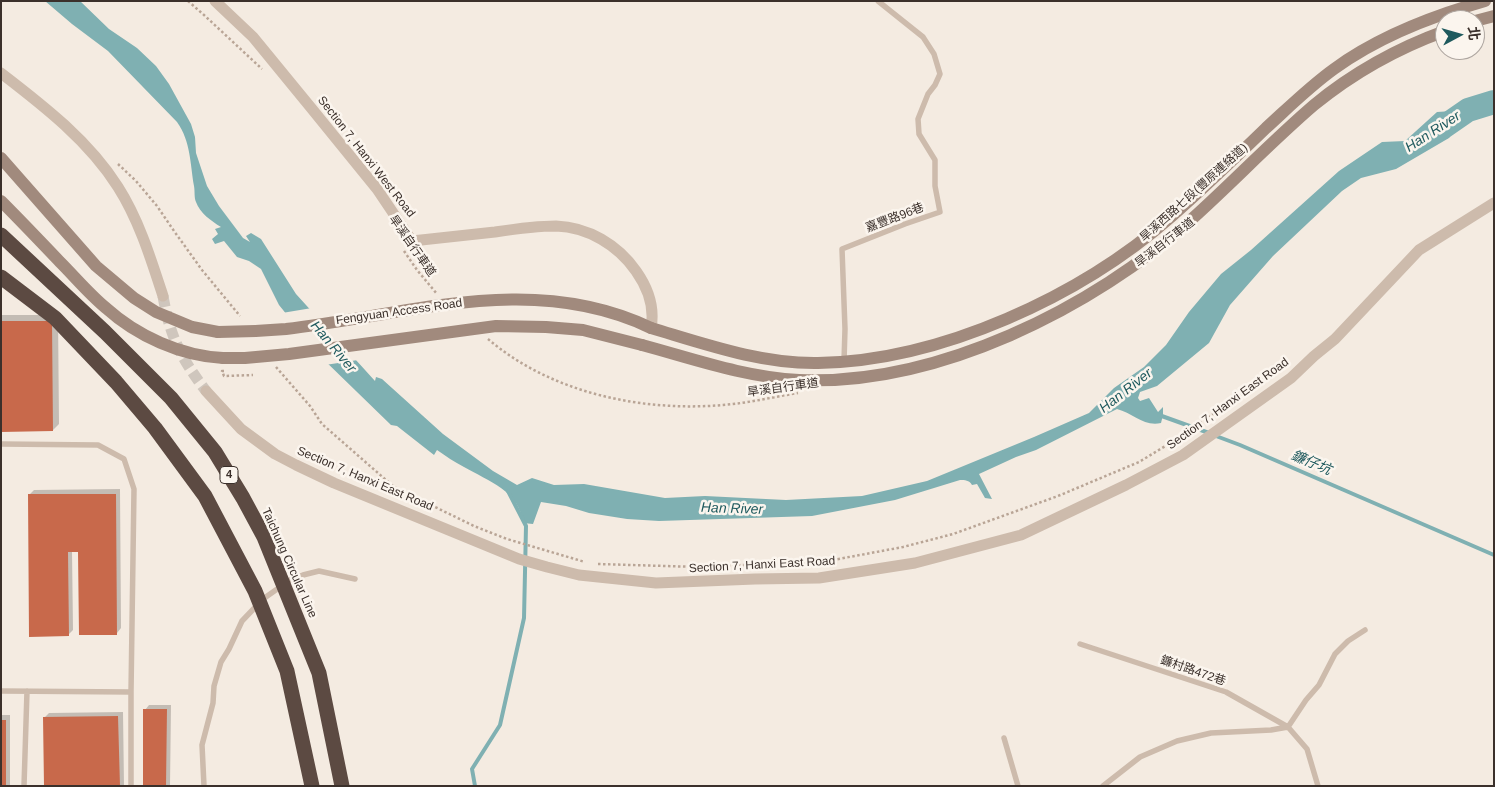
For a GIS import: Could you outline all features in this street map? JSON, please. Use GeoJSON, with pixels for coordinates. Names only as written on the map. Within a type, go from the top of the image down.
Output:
{"type":"FeatureCollection","features":[{"type":"Feature","properties":{"kind":"highway","name":"Taichung Circular Line"},"geometry":{"type":"LineString","coordinates":[[1,235],[105,332],[172,398],[215,452],[264,537],[320,673],[342,786]]}},
{"type":"Feature","properties":{"kind":"highway"},"geometry":{"type":"LineString","coordinates":[[1,277],[55,318],[116,382],[155,428],[205,496],[255,591],[287,671],[312,786]]}},
{"type":"Feature","properties":{"kind":"street","name":"Section 7, Hanxi West Road"},"geometry":{"type":"LineString","coordinates":[[215,1],[253,37],[312,108],[377,189],[412,241],[557,226],[587,232],[606,241],[622,254],[638,274],[651,300],[653,320],[651,328]]}},
{"type":"Feature","properties":{"kind":"street","name":"旱溪西路七段(豐原連絡道)"},"geometry":{"type":"LineString","coordinates":[[651,328],[745,355],[817,363],[844,362],[888,356],[946,341],[984,328],[1022,312],[1075,285],[1138,244],[1171,217],[1308,90],[1336,68],[1379,41],[1398,32],[1428,19],[1485,1]]}},
{"type":"Feature","properties":{"kind":"street","name":"旱溪西路七段(豐原連絡道)"},"geometry":{"type":"LineString","coordinates":[[1,201],[106,309],[141,333],[171,347],[204,356],[245,358],[289,354],[496,326],[546,327],[583,330],[746,374],[798,380],[868,377],[934,363],[1002,339],[1036,324],[1094,292],[1152,253],[1193,218],[1285,131],[1341,85],[1382,59],[1435,34]]}},
{"type":"Feature","properties":{"kind":"street"},"geometry":{"type":"LineString","coordinates":[[1,74],[38,101],[88,148],[103,166],[118,188],[138,226],[163,296]]}},
{"type":"Feature","properties":{"kind":"street","name":"Fengyuan Access Road"},"geometry":{"type":"LineString","coordinates":[[1,158],[96,266],[134,298],[156,312],[192,327],[218,332],[247,332],[288,328],[421,308],[508,299],[580,305],[620,315],[651,328]]}},
{"type":"Feature","properties":{"kind":"street","name":"Section 7, Hanxi East Road"},"geometry":{"type":"LineString","coordinates":[[206,391],[241,429],[275,454],[366,496],[519,559],[580,574],[656,583],[755,578],[819,578],[916,563],[1021,535],[1126,485],[1183,455],[1291,378],[1335,339],[1419,250],[1494,203]]}},
{"type":"Feature","properties":{"kind":"lane","name":"嘉豐路96巷"},"geometry":{"type":"LineString","coordinates":[[844,362],[845,329],[842,249],[940,212],[935,186],[935,160],[919,134],[918,119],[928,94],[940,74],[934,54],[924,37],[878,1]]}},
{"type":"Feature","properties":{"kind":"lane"},"geometry":{"type":"LineString","coordinates":[[1,444],[98,445],[124,459],[134,489],[131,786]]}},
{"type":"Feature","properties":{"kind":"lane"},"geometry":{"type":"LineString","coordinates":[[204,786],[202,745],[213,703],[214,686],[221,662],[242,621],[263,599],[290,580],[303,575],[319,571],[355,579]]}},
{"type":"Feature","properties":{"kind":"lane"},"geometry":{"type":"LineString","coordinates":[[1104,786],[1140,757],[1177,741],[1211,733],[1271,730],[1288,727],[1306,700],[1319,685],[1335,654],[1348,641],[1364,630]]}},
{"type":"Feature","properties":{"kind":"lane","name":"鐮村路472巷"},"geometry":{"type":"LineString","coordinates":[[1080,644],[1226,692],[1288,727],[1307,749],[1318,786]]}},
{"type":"Feature","properties":{"kind":"lane"},"geometry":{"type":"LineString","coordinates":[[1,691],[132,692]]}},
{"type":"Feature","properties":{"kind":"lane"},"geometry":{"type":"LineString","coordinates":[[24,786],[27,691]]}},
{"type":"Feature","properties":{"kind":"lane"},"geometry":{"type":"LineString","coordinates":[[1004,738],[1018,786]]}},
{"type":"Feature","properties":{"kind":"path"},"geometry":{"type":"LineString","coordinates":[[188,1],[263,70]]}},
{"type":"Feature","properties":{"kind":"path","name":"旱溪自行車道"},"geometry":{"type":"LineString","coordinates":[[400,245],[416,270],[441,299]]}},
{"type":"Feature","properties":{"kind":"path","name":"旱溪自行車道"},"geometry":{"type":"LineString","coordinates":[[486,337],[500,350],[538,372],[608,398],[654,405],[723,405],[806,392]]}},
{"type":"Feature","properties":{"kind":"path"},"geometry":{"type":"LineString","coordinates":[[274,364],[310,406],[322,424],[394,487],[474,526],[507,539],[588,563]]}},
{"type":"Feature","properties":{"kind":"path"},"geometry":{"type":"LineString","coordinates":[[224,376],[253,375]]}},
{"type":"Feature","properties":{"kind":"path"},"geometry":{"type":"LineString","coordinates":[[597,564],[698,567],[817,563],[904,547],[953,534],[1058,496],[1139,462],[1206,419]]}},
{"type":"Feature","properties":{"kind":"water"},"geometry":{"type":"Polygon","coordinates":[[[45,1],[80,1],[109,29],[137,48],[156,66],[169,84],[191,124],[195,137],[196,153],[207,186],[219,206],[243,238],[250,242],[246,236],[251,233],[261,239],[296,294],[375,381],[376,377],[382,379],[443,434],[493,471],[517,485],[532,478],[554,485],[584,484],[665,498],[705,496],[786,500],[862,496],[927,481],[1089,413],[1114,388],[1144,367],[1166,345],[1189,312],[1221,274],[1251,250],[1339,171],[1382,142],[1405,141],[1437,112],[1468,110],[1449,138],[1396,169],[1361,178],[1342,191],[1273,256],[1230,305],[1209,343],[1157,386],[1140,392],[1138,398],[1140,401],[1149,398],[1158,412],[1163,407],[1161,423],[1149,423],[1117,409],[1036,450],[979,474],[992,499],[985,498],[977,484],[972,485],[968,481],[960,480],[895,500],[812,516],[659,521],[627,519],[589,513],[566,506],[541,502],[533,524],[523,523],[521,512],[516,503],[501,488],[437,450],[434,455],[397,426],[391,425],[321,357],[279,305],[261,269],[249,261],[237,257],[224,241],[215,244],[212,239],[218,234],[215,229],[221,227],[203,213],[196,202],[191,161],[185,137],[177,122],[108,51],[45,1]]]}},
{"type":"Feature","properties":{"kind":"pier"},"geometry":{"type":"Polygon","coordinates":[[[312,308],[358,360],[325,365],[282,313],[312,308]]]}},
{"type":"Feature","properties":{"kind":"building"},"geometry":{"type":"Polygon","coordinates":[[[1,321],[52,321],[53,431],[1,432],[1,321]]]}},
{"type":"Feature","properties":{"kind":"building"},"geometry":{"type":"Polygon","coordinates":[[[28,494],[116,494],[117,635],[79,635],[78,552],[68,552],[69,636],[29,637],[28,494]]]}},
{"type":"Feature","properties":{"kind":"building"},"geometry":{"type":"Polygon","coordinates":[[[143,709],[167,709],[166,786],[143,786],[143,709]]]}},
{"type":"Feature","properties":{"kind":"building"},"geometry":{"type":"Polygon","coordinates":[[[118,716],[120,786],[44,786],[43,717],[118,716]]]}},
{"type":"Feature","properties":{"kind":"building"},"geometry":{"type":"Polygon","coordinates":[[[1,720],[6,720],[6,786],[1,786],[1,720]]]}},
{"type":"Feature","properties":{"kind":"waterway","name":"Han River"},"geometry":{"type":"LineString","coordinates":[[1442,128],[1468,110],[1494,102]]}},
{"type":"Feature","properties":{"kind":"waterway","name":"鐮仔坑"},"geometry":{"type":"LineString","coordinates":[[1159,415],[1209,433]]}},
{"type":"Feature","properties":{"kind":"waterway","name":"鐮仔坑"},"geometry":{"type":"LineString","coordinates":[[1216,436],[1494,555]]}},
{"type":"Feature","properties":{"kind":"waterway"},"geometry":{"type":"LineString","coordinates":[[475,786],[472,769],[500,725],[524,618],[526,526],[508,491]]}},
{"type":"Feature","properties":{"kind":"tunnel"},"geometry":{"type":"LineString","coordinates":[[163,296],[169,324],[178,347],[206,391]]}}]}
